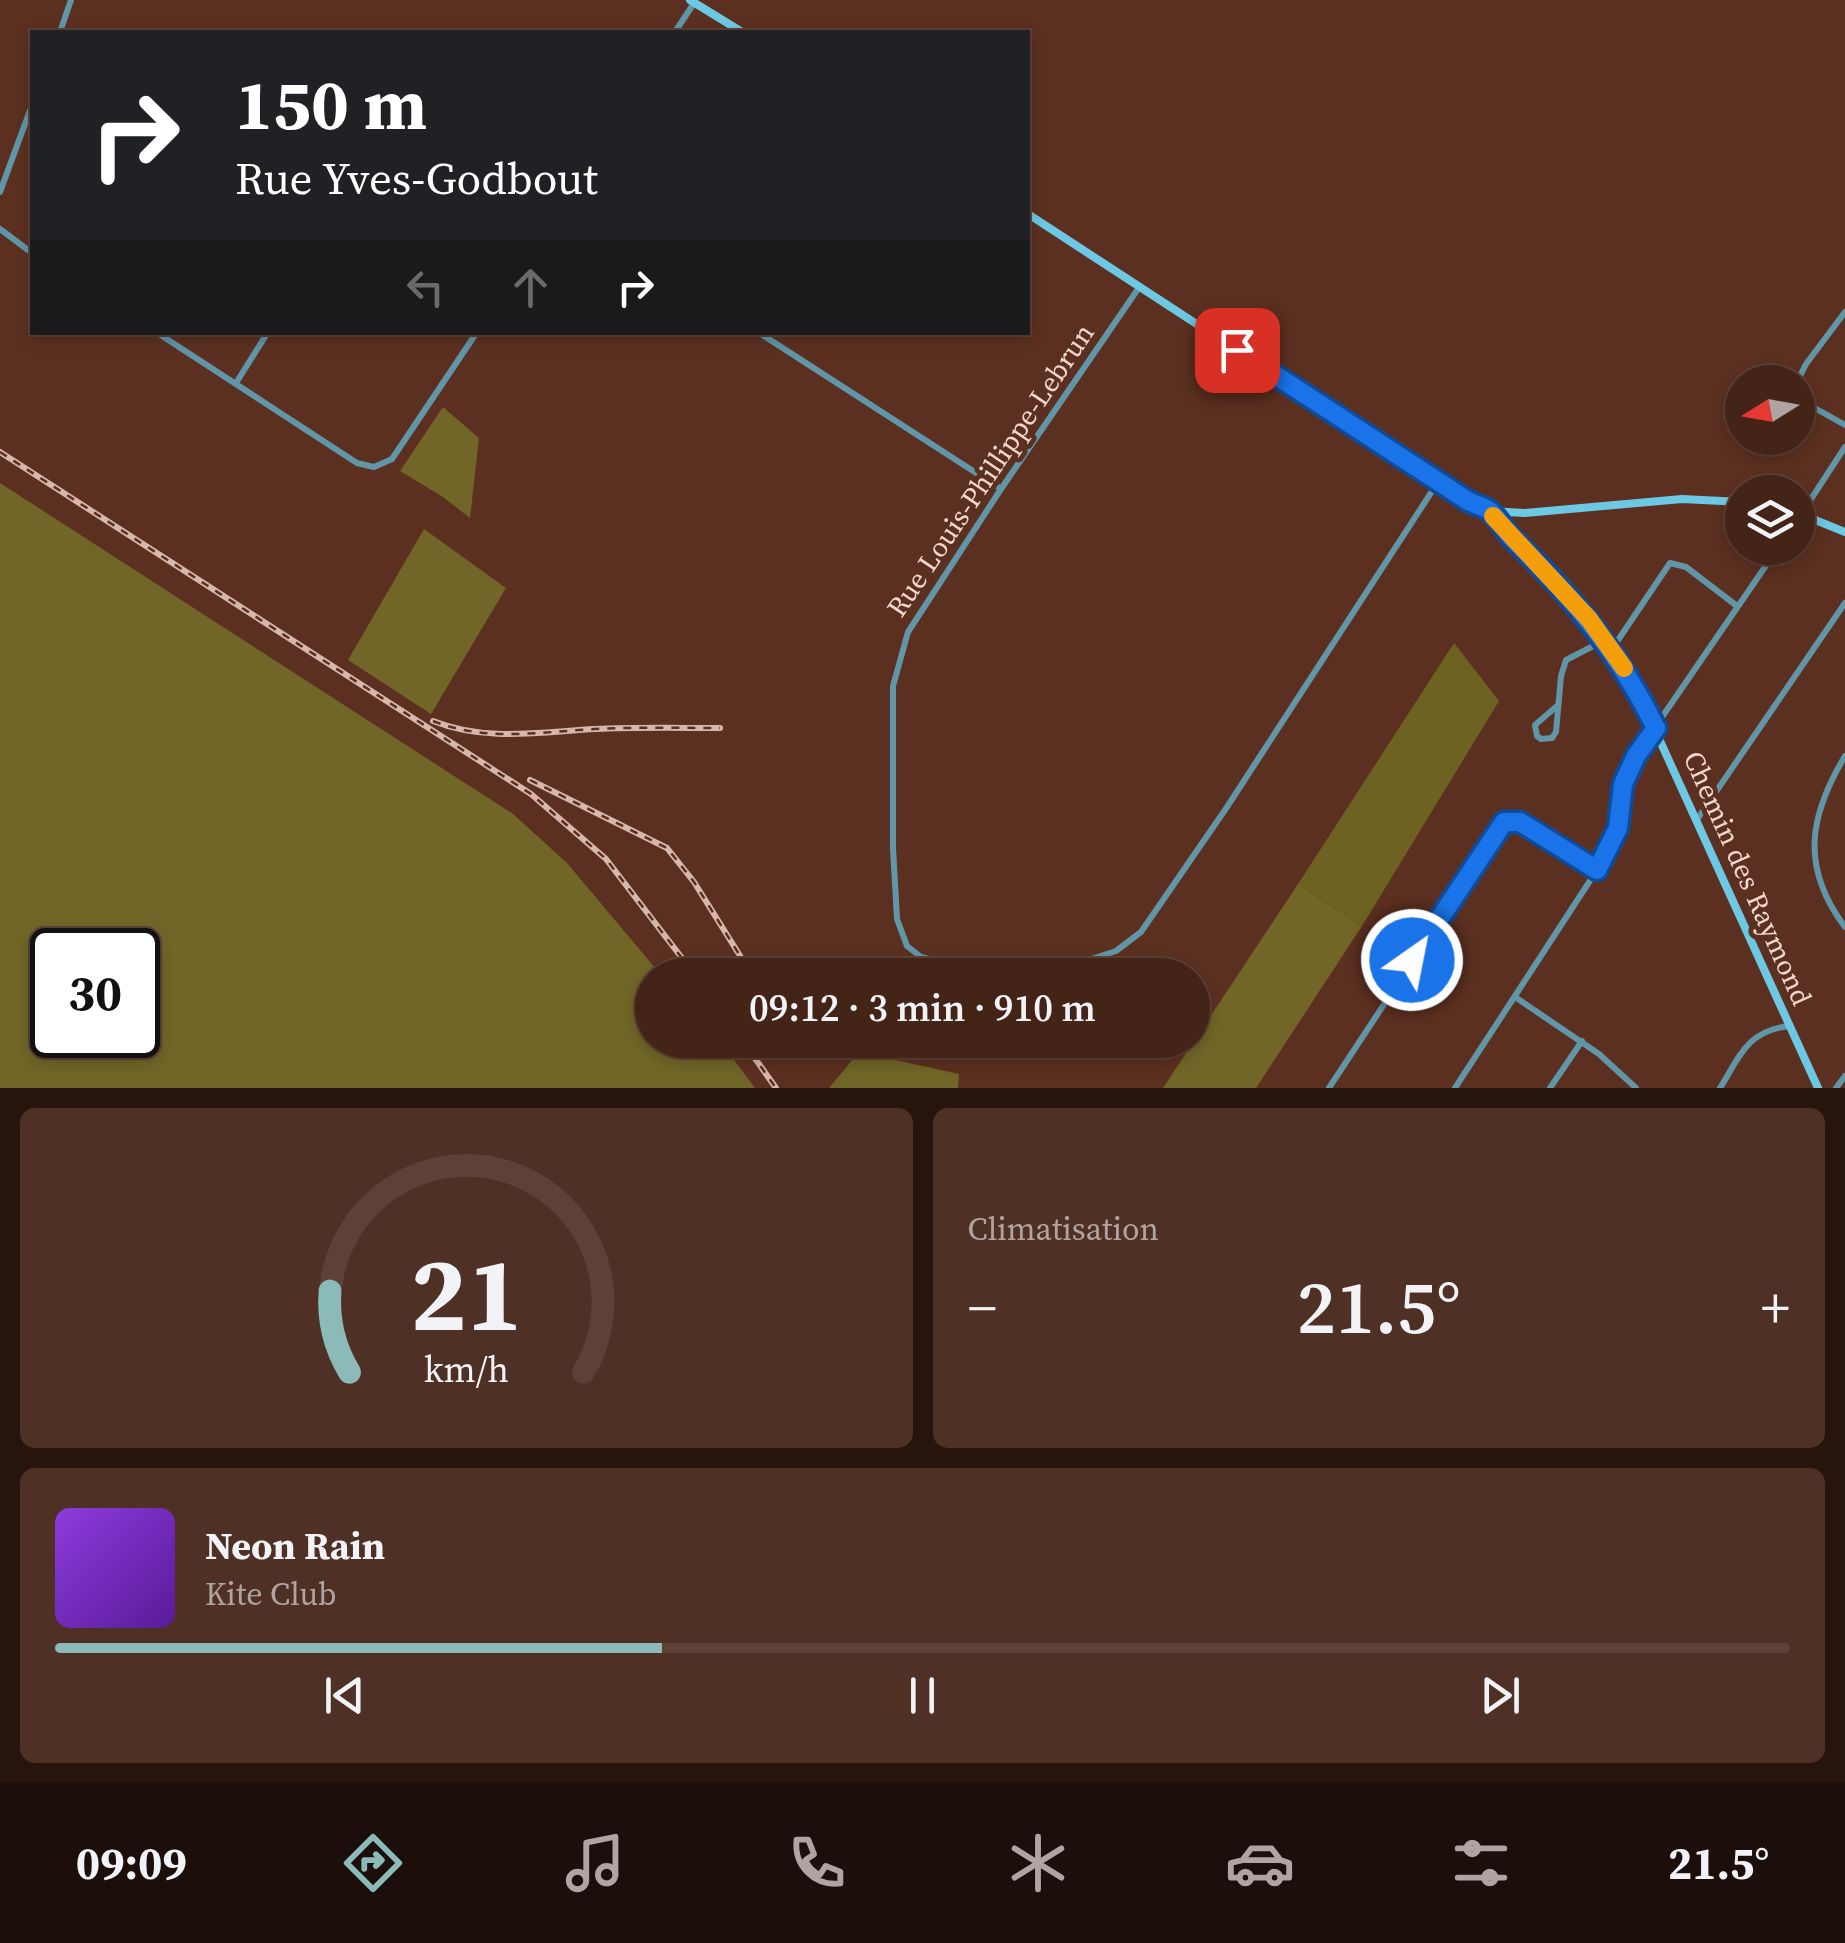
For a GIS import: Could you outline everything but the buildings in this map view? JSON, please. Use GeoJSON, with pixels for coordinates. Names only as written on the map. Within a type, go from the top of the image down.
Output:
{"type":"FeatureCollection","features":[{"type":"Feature","properties":{"kind":"street"},"geometry":{"type":"LineString","coordinates":[[61,30],[71,0]]}},
{"type":"Feature","properties":{"kind":"street"},"geometry":{"type":"LineString","coordinates":[[676,30],[692,1],[739,30]]}},
{"type":"Feature","properties":{"kind":"street"},"geometry":{"type":"LineString","coordinates":[[0,192],[30,110]]}},
{"type":"Feature","properties":{"kind":"street","name":"Chemin des Raymond"},"geometry":{"type":"LineString","coordinates":[[1030,215],[1438,482],[1490,511],[1503,530],[1574,601],[1612,649],[1656,728],[1818,1088]]}},
{"type":"Feature","properties":{"kind":"street"},"geometry":{"type":"LineString","coordinates":[[0,229],[30,252]]}},
{"type":"Feature","properties":{"kind":"street","name":"Rue Louis-Phillippe-Lebrun"},"geometry":{"type":"LineString","coordinates":[[1140,286],[1000,489],[908,632],[896,666],[893,848],[897,919],[907,946],[921,957],[941,962],[1052,964],[1100,958],[1140,932],[1227,807],[1438,482]]}},
{"type":"Feature","properties":{"kind":"street"},"geometry":{"type":"LineString","coordinates":[[1805,365],[1845,312]]}},
{"type":"Feature","properties":{"kind":"street"},"geometry":{"type":"LineString","coordinates":[[161,335],[356,463],[374,467],[392,459],[475,335]]}},
{"type":"Feature","properties":{"kind":"street"},"geometry":{"type":"LineString","coordinates":[[236,383],[266,335]]}},
{"type":"Feature","properties":{"kind":"street"},"geometry":{"type":"LineString","coordinates":[[763,335],[1000,489]]}},
{"type":"Feature","properties":{"kind":"street"},"geometry":{"type":"LineString","coordinates":[[1815,408],[1845,425]]}},
{"type":"Feature","properties":{"kind":"street"},"geometry":{"type":"LineString","coordinates":[[1815,492],[1845,448]]}},
{"type":"Feature","properties":{"kind":"street"},"geometry":{"type":"LineString","coordinates":[[1490,511],[1525,514],[1665,499],[1725,501]]}},
{"type":"Feature","properties":{"kind":"street"},"geometry":{"type":"LineString","coordinates":[[1815,522],[1845,532]]}},
{"type":"Feature","properties":{"kind":"street"},"geometry":{"type":"LineString","coordinates":[[1612,649],[1670,563],[1686,566],[1737,606]]}},
{"type":"Feature","properties":{"kind":"street"},"geometry":{"type":"LineString","coordinates":[[1455,1088],[1597,870],[1618,828],[1623,784],[1636,756],[1766,565]]}},
{"type":"Feature","properties":{"kind":"street"},"geometry":{"type":"LineString","coordinates":[[1698,818],[1845,603]]}},
{"type":"Feature","properties":{"kind":"street"},"geometry":{"type":"LineString","coordinates":[[1557,706],[1535,726],[1536,736],[1552,738],[1556,732],[1566,660],[1605,640]]}},
{"type":"Feature","properties":{"kind":"street"},"geometry":{"type":"LineString","coordinates":[[1845,756],[1825,789],[1816,814],[1814,846],[1826,896],[1845,927]]}},
{"type":"Feature","properties":{"kind":"street"},"geometry":{"type":"LineString","coordinates":[[1329,1088],[1504,822],[1520,822],[1597,870]]}},
{"type":"Feature","properties":{"kind":"street"},"geometry":{"type":"LineString","coordinates":[[1515,997],[1582,1041],[1636,1088]]}},
{"type":"Feature","properties":{"kind":"street"},"geometry":{"type":"LineString","coordinates":[[1720,1088],[1752,1040],[1771,1028],[1789,1026]]}},
{"type":"Feature","properties":{"kind":"street"},"geometry":{"type":"LineString","coordinates":[[1550,1088],[1582,1041]]}},
{"type":"Feature","properties":{"kind":"street"},"geometry":{"type":"LineString","coordinates":[[1836,1088],[1845,1076]]}},
{"type":"Feature","properties":{"kind":"shaded area"},"geometry":{"type":"Polygon","coordinates":[[[443,407],[479,438],[470,518],[400,471],[443,407]]]}},
{"type":"Feature","properties":{"kind":"shaded area"},"geometry":{"type":"Polygon","coordinates":[[[0,483],[513,814],[567,863],[647,958],[635,958],[635,1058],[732,1058],[755,1088],[0,1088],[0,483]]]}},
{"type":"Feature","properties":{"kind":"shaded area"},"geometry":{"type":"Polygon","coordinates":[[[424,529],[506,588],[431,714],[348,660],[424,529]]]}},
{"type":"Feature","properties":{"kind":"shaded area"},"geometry":{"type":"Polygon","coordinates":[[[1454,643],[1499,701],[1362,926],[1298,884],[1454,643]]]}},
{"type":"Feature","properties":{"kind":"shaded area"},"geometry":{"type":"Polygon","coordinates":[[[1298,884],[1362,926],[1256,1088],[1163,1088],[1183,1058],[1210,1058],[1210,1017],[1298,884]]]}},
{"type":"Feature","properties":{"kind":"shaded area"},"geometry":{"type":"Polygon","coordinates":[[[854,1058],[886,1058],[959,1074],[958,1088],[829,1088],[854,1058]]]}},
{"type":"Feature","properties":{"kind":"railway"},"geometry":{"type":"LineString","coordinates":[[0,452],[531,794],[606,859],[682,958]]}},
{"type":"Feature","properties":{"kind":"railway"},"geometry":{"type":"LineString","coordinates":[[433,721],[493,734],[720,728]]}},
{"type":"Feature","properties":{"kind":"railway"},"geometry":{"type":"LineString","coordinates":[[530,780],[667,848],[694,882],[741,958]]}},
{"type":"Feature","properties":{"kind":"railway"},"geometry":{"type":"LineString","coordinates":[[755,1058],[776,1088]]}},
{"type":"Feature","properties":{"kind":"slow traffic"},"geometry":{"type":"LineString","coordinates":[[1493,516],[1589,619],[1624,668]]}},
{"type":"Feature","properties":{"kind":"route"},"geometry":{"type":"LineString","coordinates":[[1237,350],[1468,501],[1490,511],[1503,530],[1589,619],[1636,686],[1656,728],[1636,756],[1623,784],[1618,828],[1597,870],[1520,822],[1504,822],[1412,960]]}}]}
